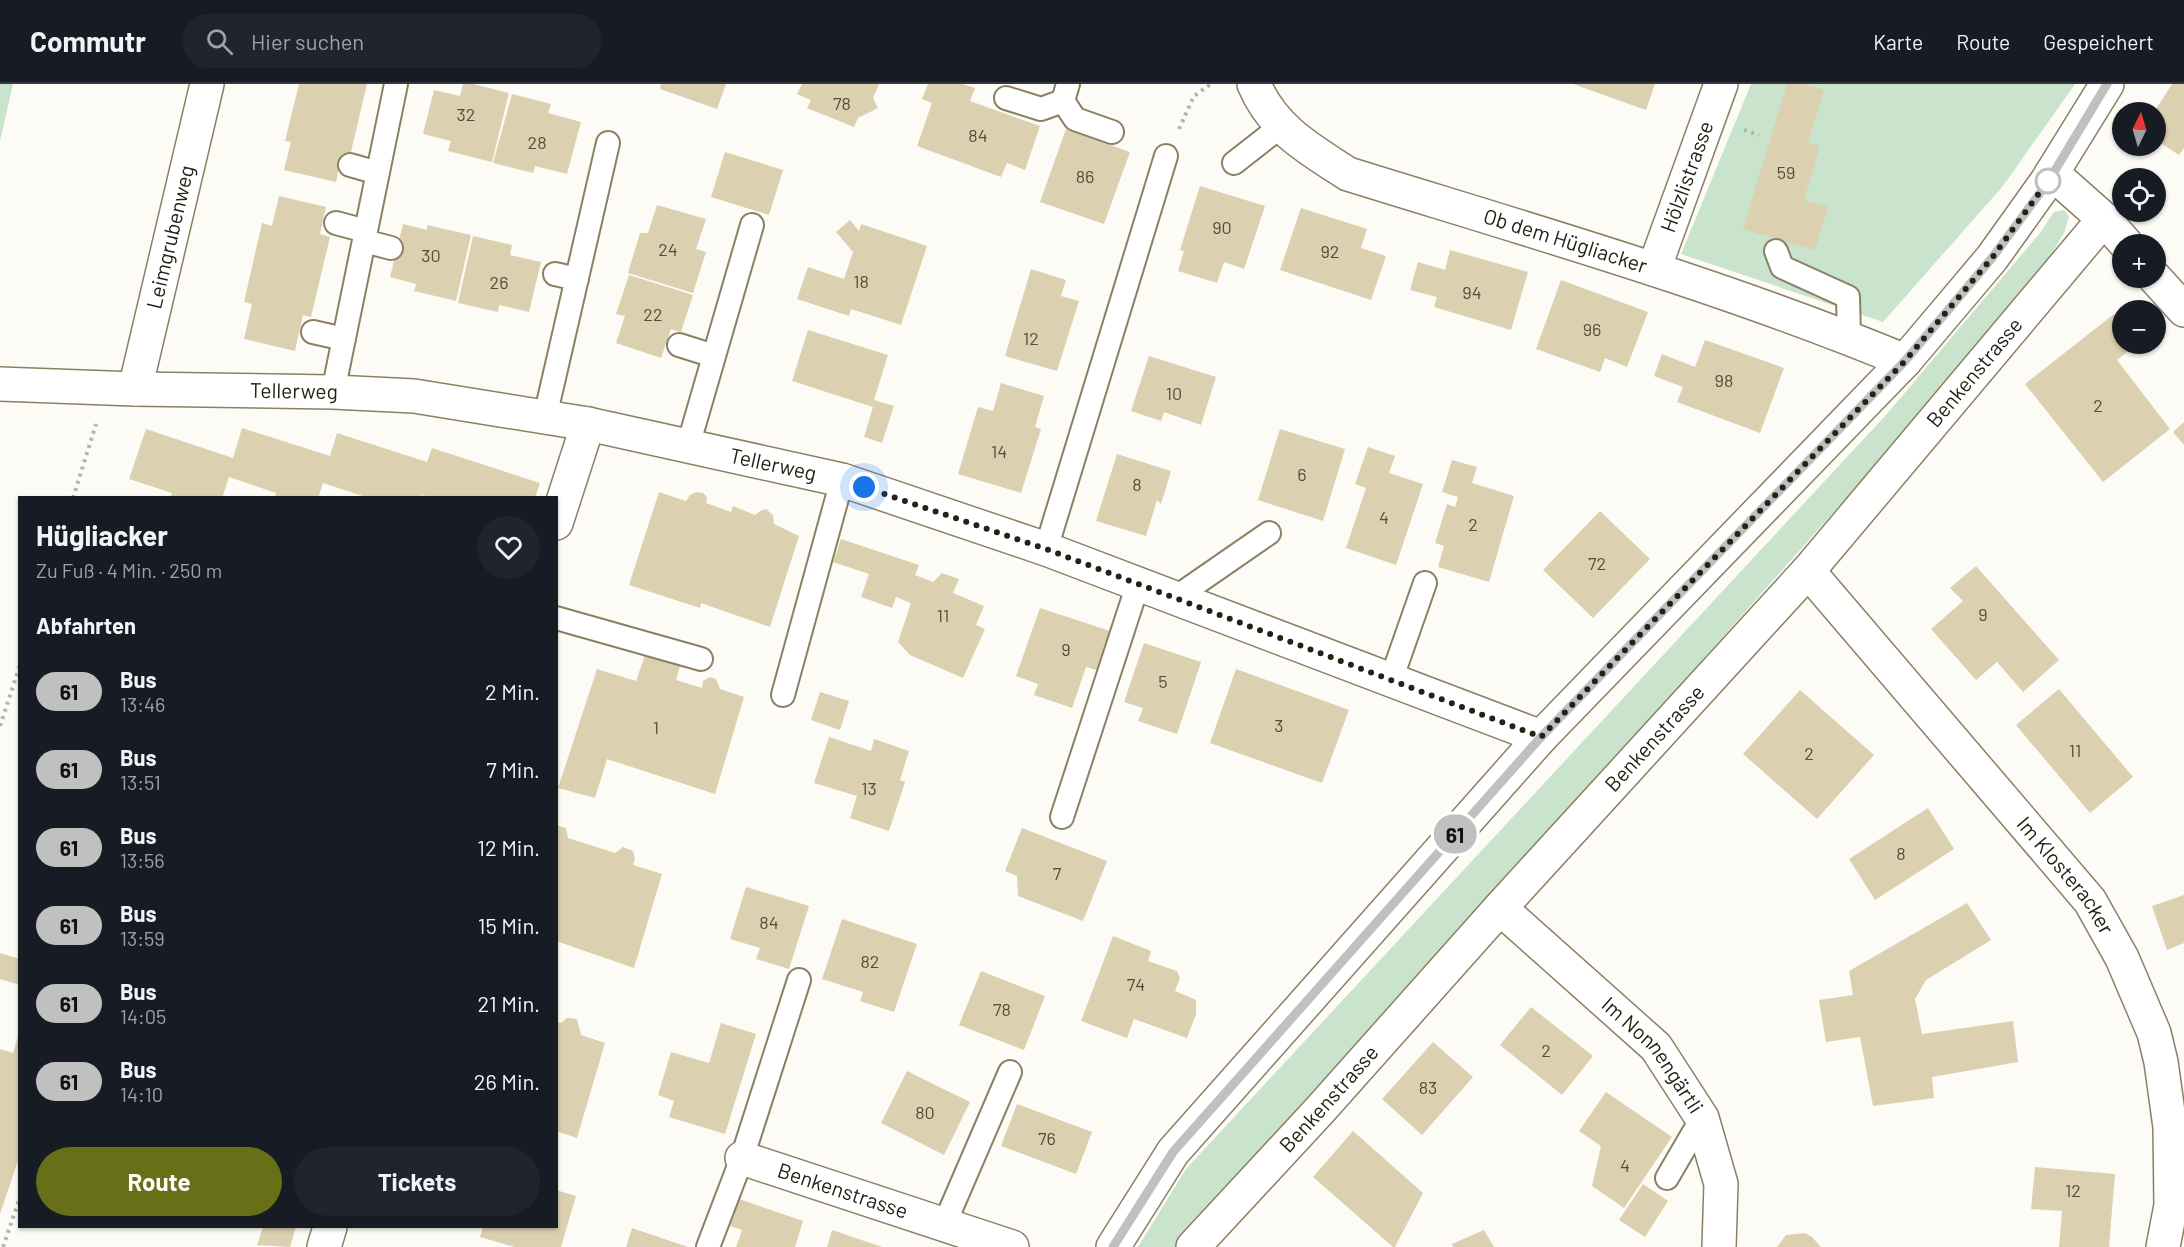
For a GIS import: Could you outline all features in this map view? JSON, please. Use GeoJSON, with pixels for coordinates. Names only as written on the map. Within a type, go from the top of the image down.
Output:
{"type":"FeatureCollection","features":[{"type":"Feature","properties":{"kind":"street","name":"Leimgrubenweg"},"geometry":{"type":"LineString","coordinates":[[122,389],[207,84]]}},
{"type":"Feature","properties":{"kind":"street","name":"Ob dem Hügliacker"},"geometry":{"type":"LineString","coordinates":[[1254,84],[1280,127],[1311,151],[1348,174],[1654,270],[1849,338],[1905,361]]}},
{"type":"Feature","properties":{"kind":"street","name":"Hölzlistrasse"},"geometry":{"type":"LineString","coordinates":[[1654,270],[1721,84]]}},
{"type":"Feature","properties":{"kind":"street"},"geometry":{"type":"LineString","coordinates":[[1113,1247],[1173,1152],[1541,737],[1905,361],[1992,258],[2048,182],[2107,84]]}},
{"type":"Feature","properties":{"kind":"street"},"geometry":{"type":"LineString","coordinates":[[2052,173],[2104,219],[2117,234]]}},
{"type":"Feature","properties":{"kind":"street","name":"Benkenstrasse"},"geometry":{"type":"LineString","coordinates":[[1193,1247],[1808,571],[2104,219]]}},
{"type":"Feature","properties":{"kind":"street"},"geometry":{"type":"LineString","coordinates":[[2164,288],[2184,310]]}},
{"type":"Feature","properties":{"kind":"street","name":"Tellerweg"},"geometry":{"type":"LineString","coordinates":[[0,384],[414,396],[588,424],[842,480],[1046,549],[1541,737]]}},
{"type":"Feature","properties":{"kind":"street"},"geometry":{"type":"LineString","coordinates":[[558,517],[588,424]]}},
{"type":"Feature","properties":{"kind":"street","name":"Im Klosteracker"},"geometry":{"type":"LineString","coordinates":[[1808,571],[2090,901],[2122,958],[2154,1033],[2177,1126],[2171,1205],[2163,1247]]}},
{"type":"Feature","properties":{"kind":"street","name":"Im Nonnengärtli"},"geometry":{"type":"LineString","coordinates":[[1500,908],[1656,1047],[1702,1118],[1721,1184],[1719,1247]]}},
{"type":"Feature","properties":{"kind":"street","name":"Benkenstrasse"},"geometry":{"type":"LineString","coordinates":[[742,1158],[1012,1247]]}},
{"type":"Feature","properties":{"kind":"street"},"geometry":{"type":"LineString","coordinates":[[324,1247],[330,1228]]}},
{"type":"Feature","properties":{"kind":"lane"},"geometry":{"type":"LineString","coordinates":[[333,392],[396,84]]}},
{"type":"Feature","properties":{"kind":"lane"},"geometry":{"type":"LineString","coordinates":[[1006,98],[1041,109],[1066,92],[1075,119],[1112,132]]}},
{"type":"Feature","properties":{"kind":"lane"},"geometry":{"type":"LineString","coordinates":[[1234,163],[1280,127]]}},
{"type":"Feature","properties":{"kind":"lane"},"geometry":{"type":"LineString","coordinates":[[545,417],[566,277],[608,143]]}},
{"type":"Feature","properties":{"kind":"lane"},"geometry":{"type":"LineString","coordinates":[[1046,549],[1166,156]]}},
{"type":"Feature","properties":{"kind":"lane"},"geometry":{"type":"LineString","coordinates":[[350,165],[378,173]]}},
{"type":"Feature","properties":{"kind":"lane"},"geometry":{"type":"LineString","coordinates":[[336,223],[391,248]]}},
{"type":"Feature","properties":{"kind":"lane"},"geometry":{"type":"LineString","coordinates":[[688,446],[752,225]]}},
{"type":"Feature","properties":{"kind":"lane"},"geometry":{"type":"LineString","coordinates":[[1776,250],[1782,267],[1848,297],[1849,338]]}},
{"type":"Feature","properties":{"kind":"lane"},"geometry":{"type":"LineString","coordinates":[[313,332],[344,339]]}},
{"type":"Feature","properties":{"kind":"lane"},"geometry":{"type":"LineString","coordinates":[[679,345],[714,356]]}},
{"type":"Feature","properties":{"kind":"lane"},"geometry":{"type":"LineString","coordinates":[[783,695],[842,480]]}},
{"type":"Feature","properties":{"kind":"lane"},"geometry":{"type":"LineString","coordinates":[[1174,598],[1269,533]]}},
{"type":"Feature","properties":{"kind":"lane"},"geometry":{"type":"LineString","coordinates":[[1391,680],[1425,583]]}},
{"type":"Feature","properties":{"kind":"lane"},"geometry":{"type":"LineString","coordinates":[[1062,817],[1138,584]]}},
{"type":"Feature","properties":{"kind":"lane"},"geometry":{"type":"LineString","coordinates":[[558,619],[701,659]]}},
{"type":"Feature","properties":{"kind":"lane"},"geometry":{"type":"LineString","coordinates":[[708,1247],[742,1158],[799,980]]}},
{"type":"Feature","properties":{"kind":"lane"},"geometry":{"type":"LineString","coordinates":[[944,1225],[1010,1072]]}},
{"type":"Feature","properties":{"kind":"lane"},"geometry":{"type":"LineString","coordinates":[[1667,1178],[1702,1118]]}},
{"type":"Feature","properties":{"kind":"path"},"geometry":{"type":"LineString","coordinates":[[1166,156],[1194,96],[1211,84]]}},
{"type":"Feature","properties":{"kind":"path"},"geometry":{"type":"LineString","coordinates":[[74,496],[122,389]]}},
{"type":"Feature","properties":{"kind":"path"},"geometry":{"type":"LineString","coordinates":[[0,726],[18,671]]}},
{"type":"Feature","properties":{"kind":"path"},"geometry":{"type":"LineString","coordinates":[[5,1246],[18,1204]]}},
{"type":"Feature","properties":{"kind":"green space"},"geometry":{"type":"Polygon","coordinates":[[[0,84],[13,84],[0,141],[0,84]]]}},
{"type":"Feature","properties":{"kind":"green space"},"geometry":{"type":"Polygon","coordinates":[[[1751,84],[2075,84],[2003,186],[1883,322],[1681,254],[1751,84]]]}},
{"type":"Feature","properties":{"kind":"green space"},"geometry":{"type":"Polygon","coordinates":[[[2064,210],[2069,217],[2064,233],[2027,294],[1182,1247],[1138,1247],[1186,1169],[1886,415],[2040,233],[2054,212],[2064,210]]]}},
{"type":"Feature","properties":{"kind":"building"},"geometry":{"type":"Polygon","coordinates":[[[299,84],[367,84],[350,156],[342,154],[336,182],[284,170],[291,142],[285,141],[299,84]]]}},
{"type":"Feature","properties":{"kind":"building"},"geometry":{"type":"Polygon","coordinates":[[[463,84],[473,84],[509,93],[492,162],[448,151],[451,141],[423,134],[434,90],[460,96],[463,84]]]}},
{"type":"Feature","properties":{"kind":"building"},"geometry":{"type":"Polygon","coordinates":[[[661,84],[726,84],[717,109],[660,89],[661,84]]]}},
{"type":"Feature","properties":{"kind":"building"},"geometry":{"type":"Polygon","coordinates":[[[802,84],[879,84],[873,98],[878,108],[858,118],[854,127],[807,108],[811,100],[797,94],[802,84]]]}},
{"type":"Feature","properties":{"kind":"building"},"geometry":{"type":"Polygon","coordinates":[[[928,84],[963,84],[975,88],[970,101],[1040,126],[1025,170],[1007,163],[1001,177],[917,146],[932,103],[922,99],[928,84]]]}},
{"type":"Feature","properties":{"kind":"building"},"geometry":{"type":"Polygon","coordinates":[[[1573,84],[1655,84],[1646,110],[1573,84]]]}},
{"type":"Feature","properties":{"kind":"building"},"geometry":{"type":"Polygon","coordinates":[[[1787,84],[1804,84],[1824,90],[1808,143],[1820,146],[1804,200],[1828,207],[1815,250],[1743,229],[1787,84]]]}},
{"type":"Feature","properties":{"kind":"building"},"geometry":{"type":"Polygon","coordinates":[[[2172,84],[2184,84],[2184,148],[2179,155],[2166,147],[2166,102],[2160,102],[2172,84]]]}},
{"type":"Feature","properties":{"kind":"building"},"geometry":{"type":"Polygon","coordinates":[[[512,94],[551,104],[548,113],[581,122],[567,174],[535,166],[533,173],[493,163],[512,94]]]}},
{"type":"Feature","properties":{"kind":"building"},"geometry":{"type":"Polygon","coordinates":[[[1066,129],[1130,152],[1104,224],[1040,202],[1066,129]]]}},
{"type":"Feature","properties":{"kind":"building"},"geometry":{"type":"Polygon","coordinates":[[[725,152],[783,170],[769,215],[711,197],[725,152]]]}},
{"type":"Feature","properties":{"kind":"building"},"geometry":{"type":"Polygon","coordinates":[[[1200,186],[1265,206],[1244,269],[1224,262],[1217,283],[1178,271],[1184,251],[1180,250],[1200,186]]]}},
{"type":"Feature","properties":{"kind":"building"},"geometry":{"type":"Polygon","coordinates":[[[279,196],[326,207],[320,234],[330,237],[311,317],[303,315],[295,351],[244,339],[252,304],[244,302],[262,223],[272,226],[279,196]]]}},
{"type":"Feature","properties":{"kind":"building"},"geometry":{"type":"Polygon","coordinates":[[[657,205],[706,219],[696,249],[706,252],[693,293],[628,273],[640,233],[648,233],[657,205]]]}},
{"type":"Feature","properties":{"kind":"building"},"geometry":{"type":"Polygon","coordinates":[[[1301,208],[1367,229],[1361,248],[1386,256],[1371,300],[1280,270],[1301,208]]]}},
{"type":"Feature","properties":{"kind":"building"},"geometry":{"type":"Polygon","coordinates":[[[850,220],[859,231],[861,224],[927,246],[901,325],[851,309],[849,316],[797,299],[808,267],[844,279],[853,252],[836,232],[850,220]]]}},
{"type":"Feature","properties":{"kind":"building"},"geometry":{"type":"Polygon","coordinates":[[[403,224],[427,230],[427,225],[471,235],[456,301],[414,291],[416,284],[390,277],[403,224]]]}},
{"type":"Feature","properties":{"kind":"building"},"geometry":{"type":"Polygon","coordinates":[[[473,236],[512,245],[510,255],[541,262],[529,312],[499,305],[498,312],[458,303],[473,236]]]}},
{"type":"Feature","properties":{"kind":"building"},"geometry":{"type":"Polygon","coordinates":[[[1450,250],[1528,272],[1511,330],[1434,307],[1437,297],[1410,290],[1418,262],[1445,270],[1450,250]]]}},
{"type":"Feature","properties":{"kind":"building"},"geometry":{"type":"Polygon","coordinates":[[[1031,269],[1066,280],[1061,296],[1079,301],[1057,371],[1005,356],[1031,269]]]}},
{"type":"Feature","properties":{"kind":"building"},"geometry":{"type":"Polygon","coordinates":[[[629,275],[693,295],[681,332],[671,329],[661,358],[616,343],[625,316],[616,314],[629,275]]]}},
{"type":"Feature","properties":{"kind":"building"},"geometry":{"type":"Polygon","coordinates":[[[1561,280],[1648,312],[1627,367],[1605,358],[1600,372],[1536,349],[1561,280]]]}},
{"type":"Feature","properties":{"kind":"building"},"geometry":{"type":"Polygon","coordinates":[[[2112,316],[2112,354],[2124,354],[2117,360],[2170,429],[2103,482],[2025,384],[2112,316]]]}},
{"type":"Feature","properties":{"kind":"building"},"geometry":{"type":"Polygon","coordinates":[[[808,330],[888,355],[874,400],[894,406],[882,443],[864,437],[873,407],[792,381],[808,330]]]}},
{"type":"Feature","properties":{"kind":"building"},"geometry":{"type":"Polygon","coordinates":[[[1705,340],[1784,368],[1760,433],[1677,402],[1683,387],[1654,376],[1662,354],[1695,367],[1705,340]]]}},
{"type":"Feature","properties":{"kind":"building"},"geometry":{"type":"Polygon","coordinates":[[[1149,356],[1216,377],[1201,425],[1164,412],[1161,421],[1131,411],[1149,356]]]}},
{"type":"Feature","properties":{"kind":"building"},"geometry":{"type":"Polygon","coordinates":[[[1001,383],[1044,396],[1035,427],[1041,429],[1021,493],[958,474],[978,407],[993,411],[1001,383]]]}},
{"type":"Feature","properties":{"kind":"building"},"geometry":{"type":"Polygon","coordinates":[[[2184,422],[2184,445],[2173,432],[2184,422]]]}},
{"type":"Feature","properties":{"kind":"building"},"geometry":{"type":"Polygon","coordinates":[[[242,428],[330,456],[337,433],[427,462],[432,448],[540,483],[536,496],[363,496],[323,483],[319,496],[275,496],[276,493],[229,477],[223,496],[171,496],[172,493],[129,479],[146,429],[233,458],[242,428]]]}},
{"type":"Feature","properties":{"kind":"building"},"geometry":{"type":"Polygon","coordinates":[[[1280,429],[1345,449],[1323,521],[1258,500],[1280,429]]]}},
{"type":"Feature","properties":{"kind":"building"},"geometry":{"type":"Polygon","coordinates":[[[1368,447],[1395,456],[1389,473],[1423,484],[1396,565],[1346,548],[1366,488],[1355,484],[1368,447]]]}},
{"type":"Feature","properties":{"kind":"building"},"geometry":{"type":"Polygon","coordinates":[[[1117,454],[1171,471],[1161,504],[1157,500],[1146,536],[1096,521],[1117,454]]]}},
{"type":"Feature","properties":{"kind":"building"},"geometry":{"type":"Polygon","coordinates":[[[1452,460],[1477,467],[1472,483],[1514,496],[1489,582],[1438,567],[1444,546],[1435,543],[1447,504],[1455,507],[1458,497],[1442,492],[1452,460]]]}},
{"type":"Feature","properties":{"kind":"building"},"geometry":{"type":"Polygon","coordinates":[[[659,492],[686,501],[696,492],[703,493],[707,497],[706,503],[731,512],[733,506],[755,515],[766,509],[773,515],[774,524],[799,536],[770,627],[701,603],[700,608],[629,585],[659,492]]]}},
{"type":"Feature","properties":{"kind":"building"},"geometry":{"type":"Polygon","coordinates":[[[1600,511],[1650,559],[1593,618],[1543,570],[1600,511]]]}},
{"type":"Feature","properties":{"kind":"building"},"geometry":{"type":"Polygon","coordinates":[[[841,539],[919,565],[915,575],[933,582],[942,573],[959,579],[953,593],[984,606],[976,625],[985,629],[963,678],[910,655],[898,642],[911,603],[896,597],[892,608],[861,597],[869,574],[833,562],[841,539]]]}},
{"type":"Feature","properties":{"kind":"building"},"geometry":{"type":"Polygon","coordinates":[[[1976,566],[2059,660],[2023,692],[1997,662],[1976,680],[1931,629],[1963,601],[1950,588],[1976,566]]]}},
{"type":"Feature","properties":{"kind":"building"},"geometry":{"type":"Polygon","coordinates":[[[1040,608],[1113,632],[1100,671],[1086,667],[1072,708],[1034,695],[1038,684],[1016,676],[1040,608]]]}},
{"type":"Feature","properties":{"kind":"building"},"geometry":{"type":"Polygon","coordinates":[[[1144,643],[1201,662],[1177,734],[1138,721],[1143,708],[1124,702],[1144,643]]]}},
{"type":"Feature","properties":{"kind":"building"},"geometry":{"type":"Polygon","coordinates":[[[645,655],[680,666],[676,680],[702,688],[703,681],[710,677],[716,679],[720,689],[744,697],[715,794],[607,759],[595,798],[558,788],[597,669],[636,681],[645,655]]]}},
{"type":"Feature","properties":{"kind":"building"},"geometry":{"type":"Polygon","coordinates":[[[1236,669],[1349,710],[1322,783],[1210,743],[1236,669]]]}},
{"type":"Feature","properties":{"kind":"building"},"geometry":{"type":"Polygon","coordinates":[[[2059,689],[2133,777],[2090,813],[2016,725],[2059,689]]]}},
{"type":"Feature","properties":{"kind":"building"},"geometry":{"type":"Polygon","coordinates":[[[1800,690],[1874,755],[1817,819],[1743,754],[1800,690]]]}},
{"type":"Feature","properties":{"kind":"building"},"geometry":{"type":"Polygon","coordinates":[[[820,692],[849,701],[840,730],[811,720],[820,692]]]}},
{"type":"Feature","properties":{"kind":"building"},"geometry":{"type":"Polygon","coordinates":[[[829,737],[871,751],[874,739],[909,751],[900,780],[905,782],[889,831],[850,818],[857,796],[814,783],[829,737]]]}},
{"type":"Feature","properties":{"kind":"building"},"geometry":{"type":"Polygon","coordinates":[[[1928,808],[1954,849],[1875,900],[1849,859],[1928,808]]]}},
{"type":"Feature","properties":{"kind":"building"},"geometry":{"type":"Polygon","coordinates":[[[558,826],[566,828],[568,838],[615,853],[623,847],[633,851],[635,859],[633,865],[662,874],[634,968],[558,942],[558,826]]]}},
{"type":"Feature","properties":{"kind":"building"},"geometry":{"type":"Polygon","coordinates":[[[1022,828],[1107,861],[1083,921],[1018,896],[1017,876],[1005,871],[1022,828]]]}},
{"type":"Feature","properties":{"kind":"building"},"geometry":{"type":"Polygon","coordinates":[[[746,887],[809,906],[789,969],[756,959],[760,948],[730,939],[746,887]]]}},
{"type":"Feature","properties":{"kind":"building"},"geometry":{"type":"Polygon","coordinates":[[[2184,895],[2184,943],[2167,950],[2152,906],[2184,895]]]}},
{"type":"Feature","properties":{"kind":"building"},"geometry":{"type":"Polygon","coordinates":[[[1967,903],[1991,940],[1926,980],[1915,999],[1922,1034],[2013,1021],[2018,1062],[1932,1077],[1934,1098],[1873,1106],[1860,1037],[1826,1042],[1819,1000],[1853,995],[1849,971],[1967,903]]]}},
{"type":"Feature","properties":{"kind":"building"},"geometry":{"type":"Polygon","coordinates":[[[842,919],[917,944],[894,1012],[860,1001],[863,992],[822,979],[842,919]]]}},
{"type":"Feature","properties":{"kind":"building"},"geometry":{"type":"Polygon","coordinates":[[[1113,936],[1151,951],[1148,961],[1177,971],[1180,978],[1175,991],[1196,1000],[1196,1014],[1187,1038],[1134,1019],[1127,1038],[1081,1021],[1113,936]]]}},
{"type":"Feature","properties":{"kind":"building"},"geometry":{"type":"Polygon","coordinates":[[[0,953],[18,958],[18,984],[0,979],[0,953]]]}},
{"type":"Feature","properties":{"kind":"building"},"geometry":{"type":"Polygon","coordinates":[[[981,971],[1045,996],[1024,1050],[959,1025],[981,971]]]}},
{"type":"Feature","properties":{"kind":"building"},"geometry":{"type":"Polygon","coordinates":[[[1531,1007],[1593,1056],[1562,1095],[1500,1045],[1531,1007]]]}},
{"type":"Feature","properties":{"kind":"building"},"geometry":{"type":"Polygon","coordinates":[[[567,1018],[577,1019],[581,1035],[605,1043],[577,1138],[558,1132],[558,1022],[561,1023],[567,1018]]]}},
{"type":"Feature","properties":{"kind":"building"},"geometry":{"type":"Polygon","coordinates":[[[721,1023],[756,1034],[725,1134],[669,1117],[674,1101],[658,1095],[671,1052],[709,1063],[721,1023]]]}},
{"type":"Feature","properties":{"kind":"building"},"geometry":{"type":"Polygon","coordinates":[[[18,1036],[18,1161],[0,1214],[0,1049],[13,1053],[18,1036]]]}},
{"type":"Feature","properties":{"kind":"building"},"geometry":{"type":"Polygon","coordinates":[[[1433,1042],[1473,1077],[1422,1135],[1382,1099],[1433,1042]]]}},
{"type":"Feature","properties":{"kind":"building"},"geometry":{"type":"Polygon","coordinates":[[[907,1071],[970,1102],[944,1155],[881,1123],[907,1071]]]}},
{"type":"Feature","properties":{"kind":"building"},"geometry":{"type":"Polygon","coordinates":[[[1606,1092],[1672,1137],[1624,1208],[1592,1186],[1601,1146],[1579,1131],[1606,1092]]]}},
{"type":"Feature","properties":{"kind":"building"},"geometry":{"type":"Polygon","coordinates":[[[1017,1104],[1092,1132],[1076,1174],[1001,1146],[1017,1104]]]}},
{"type":"Feature","properties":{"kind":"building"},"geometry":{"type":"Polygon","coordinates":[[[1353,1131],[1423,1193],[1395,1247],[1313,1177],[1353,1131]]]}},
{"type":"Feature","properties":{"kind":"building"},"geometry":{"type":"Polygon","coordinates":[[[2035,1167],[2115,1174],[2109,1247],[2059,1247],[2062,1211],[2031,1209],[2035,1167]]]}},
{"type":"Feature","properties":{"kind":"building"},"geometry":{"type":"Polygon","coordinates":[[[1643,1184],[1668,1201],[1645,1237],[1619,1220],[1643,1184]]]}},
{"type":"Feature","properties":{"kind":"building"},"geometry":{"type":"Polygon","coordinates":[[[558,1191],[576,1196],[561,1247],[514,1247],[480,1237],[483,1228],[558,1228],[558,1191]]]}},
{"type":"Feature","properties":{"kind":"building"},"geometry":{"type":"Polygon","coordinates":[[[739,1199],[803,1221],[795,1247],[736,1247],[742,1230],[730,1226],[739,1199]]]}},
{"type":"Feature","properties":{"kind":"building"},"geometry":{"type":"Polygon","coordinates":[[[263,1228],[296,1228],[290,1247],[257,1245],[263,1228]]]}},
{"type":"Feature","properties":{"kind":"building"},"geometry":{"type":"Polygon","coordinates":[[[632,1228],[688,1247],[626,1247],[632,1228]]]}},
{"type":"Feature","properties":{"kind":"building"},"geometry":{"type":"Polygon","coordinates":[[[832,1230],[882,1247],[827,1247],[832,1230]]]}},
{"type":"Feature","properties":{"kind":"building"},"geometry":{"type":"Polygon","coordinates":[[[1484,1230],[1494,1247],[1453,1247],[1452,1244],[1484,1230]]]}},
{"type":"Feature","properties":{"kind":"building"},"geometry":{"type":"Polygon","coordinates":[[[1805,1233],[1821,1247],[1777,1247],[1786,1235],[1805,1233]]]}},
{"type":"Feature","properties":{"kind":"bus line","name":"61"},"geometry":{"type":"LineString","coordinates":[[1113,1247],[1173,1152],[1541,737],[1905,361],[1992,258],[2048,182],[2107,84]]}},
{"type":"Feature","properties":{"kind":"route"},"geometry":{"type":"LineString","coordinates":[[864,487],[1046,549],[1541,737],[1905,361],[1992,258],[2048,181]]}}]}
